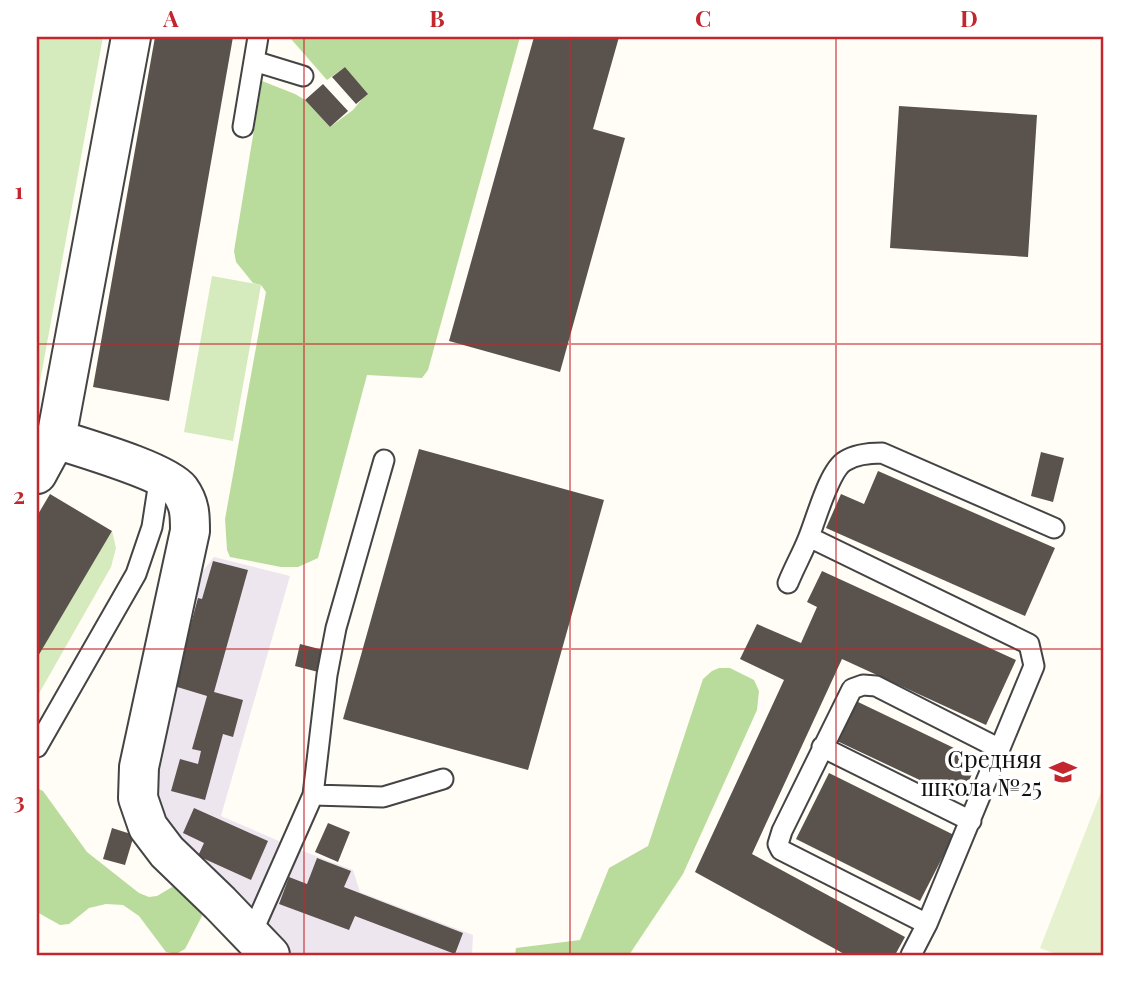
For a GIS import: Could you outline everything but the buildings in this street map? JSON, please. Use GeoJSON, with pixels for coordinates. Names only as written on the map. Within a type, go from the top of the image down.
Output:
{"type":"FeatureCollection","features":[{"type":"Feature","properties":{"kind":"street"},"geometry":{"type":"LineString","coordinates":[[37,474],[56,439],[131,37]]}},
{"type":"Feature","properties":{"kind":"street"},"geometry":{"type":"LineString","coordinates":[[56,439],[160,475],[179,489],[190,509],[190,531],[139,767],[138,799],[148,827],[167,852],[220,902],[260,945]]}},
{"type":"Feature","properties":{"kind":"lane"},"geometry":{"type":"LineString","coordinates":[[243,127],[258,37]]}},
{"type":"Feature","properties":{"kind":"lane"},"geometry":{"type":"LineString","coordinates":[[254,61],[303,76]]}},
{"type":"Feature","properties":{"kind":"lane"},"geometry":{"type":"LineString","coordinates":[[788,583],[838,467],[845,461],[867,453],[882,453],[1054,528]]}},
{"type":"Feature","properties":{"kind":"lane"},"geometry":{"type":"LineString","coordinates":[[260,945],[313,795],[327,674],[336,628],[384,460]]}},
{"type":"Feature","properties":{"kind":"lane"},"geometry":{"type":"LineString","coordinates":[[37,747],[135,574],[152,527],[160,475]]}},
{"type":"Feature","properties":{"kind":"lane"},"geometry":{"type":"LineString","coordinates":[[808,537],[1029,644],[1034,666],[971,821],[911,955]]}},
{"type":"Feature","properties":{"kind":"lane"},"geometry":{"type":"LineString","coordinates":[[927,924],[781,850],[778,844],[782,831],[852,689],[863,685],[876,686],[1000,749]]}},
{"type":"Feature","properties":{"kind":"lane"},"geometry":{"type":"LineString","coordinates":[[822,747],[971,821]]}},
{"type":"Feature","properties":{"kind":"lane"},"geometry":{"type":"LineString","coordinates":[[313,795],[383,797],[443,779]]}},
{"type":"Feature","properties":{"kind":"shaded area"},"geometry":{"type":"Polygon","coordinates":[[[214,557],[290,576],[221,816],[353,870],[360,892],[473,935],[472,955],[293,955],[178,846],[153,795],[161,692],[202,572],[214,557]]]}},
{"type":"Feature","properties":{"kind":"green space"},"geometry":{"type":"Polygon","coordinates":[[[37,37],[103,37],[37,398],[37,37]]]}},
{"type":"Feature","properties":{"kind":"green space"},"geometry":{"type":"Polygon","coordinates":[[[291,37],[520,37],[428,370],[422,378],[367,375],[318,558],[298,567],[281,567],[230,557],[225,519],[266,292],[261,285],[253,283],[236,262],[234,251],[262,81],[305,100],[330,127],[353,110],[367,93],[345,67],[327,80],[291,37]]]}},
{"type":"Feature","properties":{"kind":"green space"},"geometry":{"type":"Polygon","coordinates":[[[212,276],[261,285],[233,441],[184,432],[212,276]]]}},
{"type":"Feature","properties":{"kind":"green space"},"geometry":{"type":"Polygon","coordinates":[[[112,531],[116,548],[111,567],[37,697],[37,658],[112,531]]]}},
{"type":"Feature","properties":{"kind":"green space"},"geometry":{"type":"Polygon","coordinates":[[[719,668],[730,668],[754,680],[759,691],[757,710],[683,874],[629,955],[515,955],[516,948],[580,940],[609,868],[648,846],[703,679],[719,668]]]}},
{"type":"Feature","properties":{"kind":"green space"},"geometry":{"type":"Polygon","coordinates":[[[1103,787],[1103,955],[1058,955],[1040,948],[1103,787]]]}},
{"type":"Feature","properties":{"kind":"green space"},"geometry":{"type":"Polygon","coordinates":[[[37,788],[43,791],[87,852],[139,893],[149,897],[157,896],[172,887],[185,891],[200,908],[202,916],[185,949],[176,954],[166,952],[139,916],[123,905],[106,904],[89,908],[69,924],[60,925],[37,912],[37,788]]]}},
{"type":"Feature","properties":{"kind":"place","name":"Средняя школа №25"},"geometry":{"type":"Point","coordinates":[1063,772]}}]}
